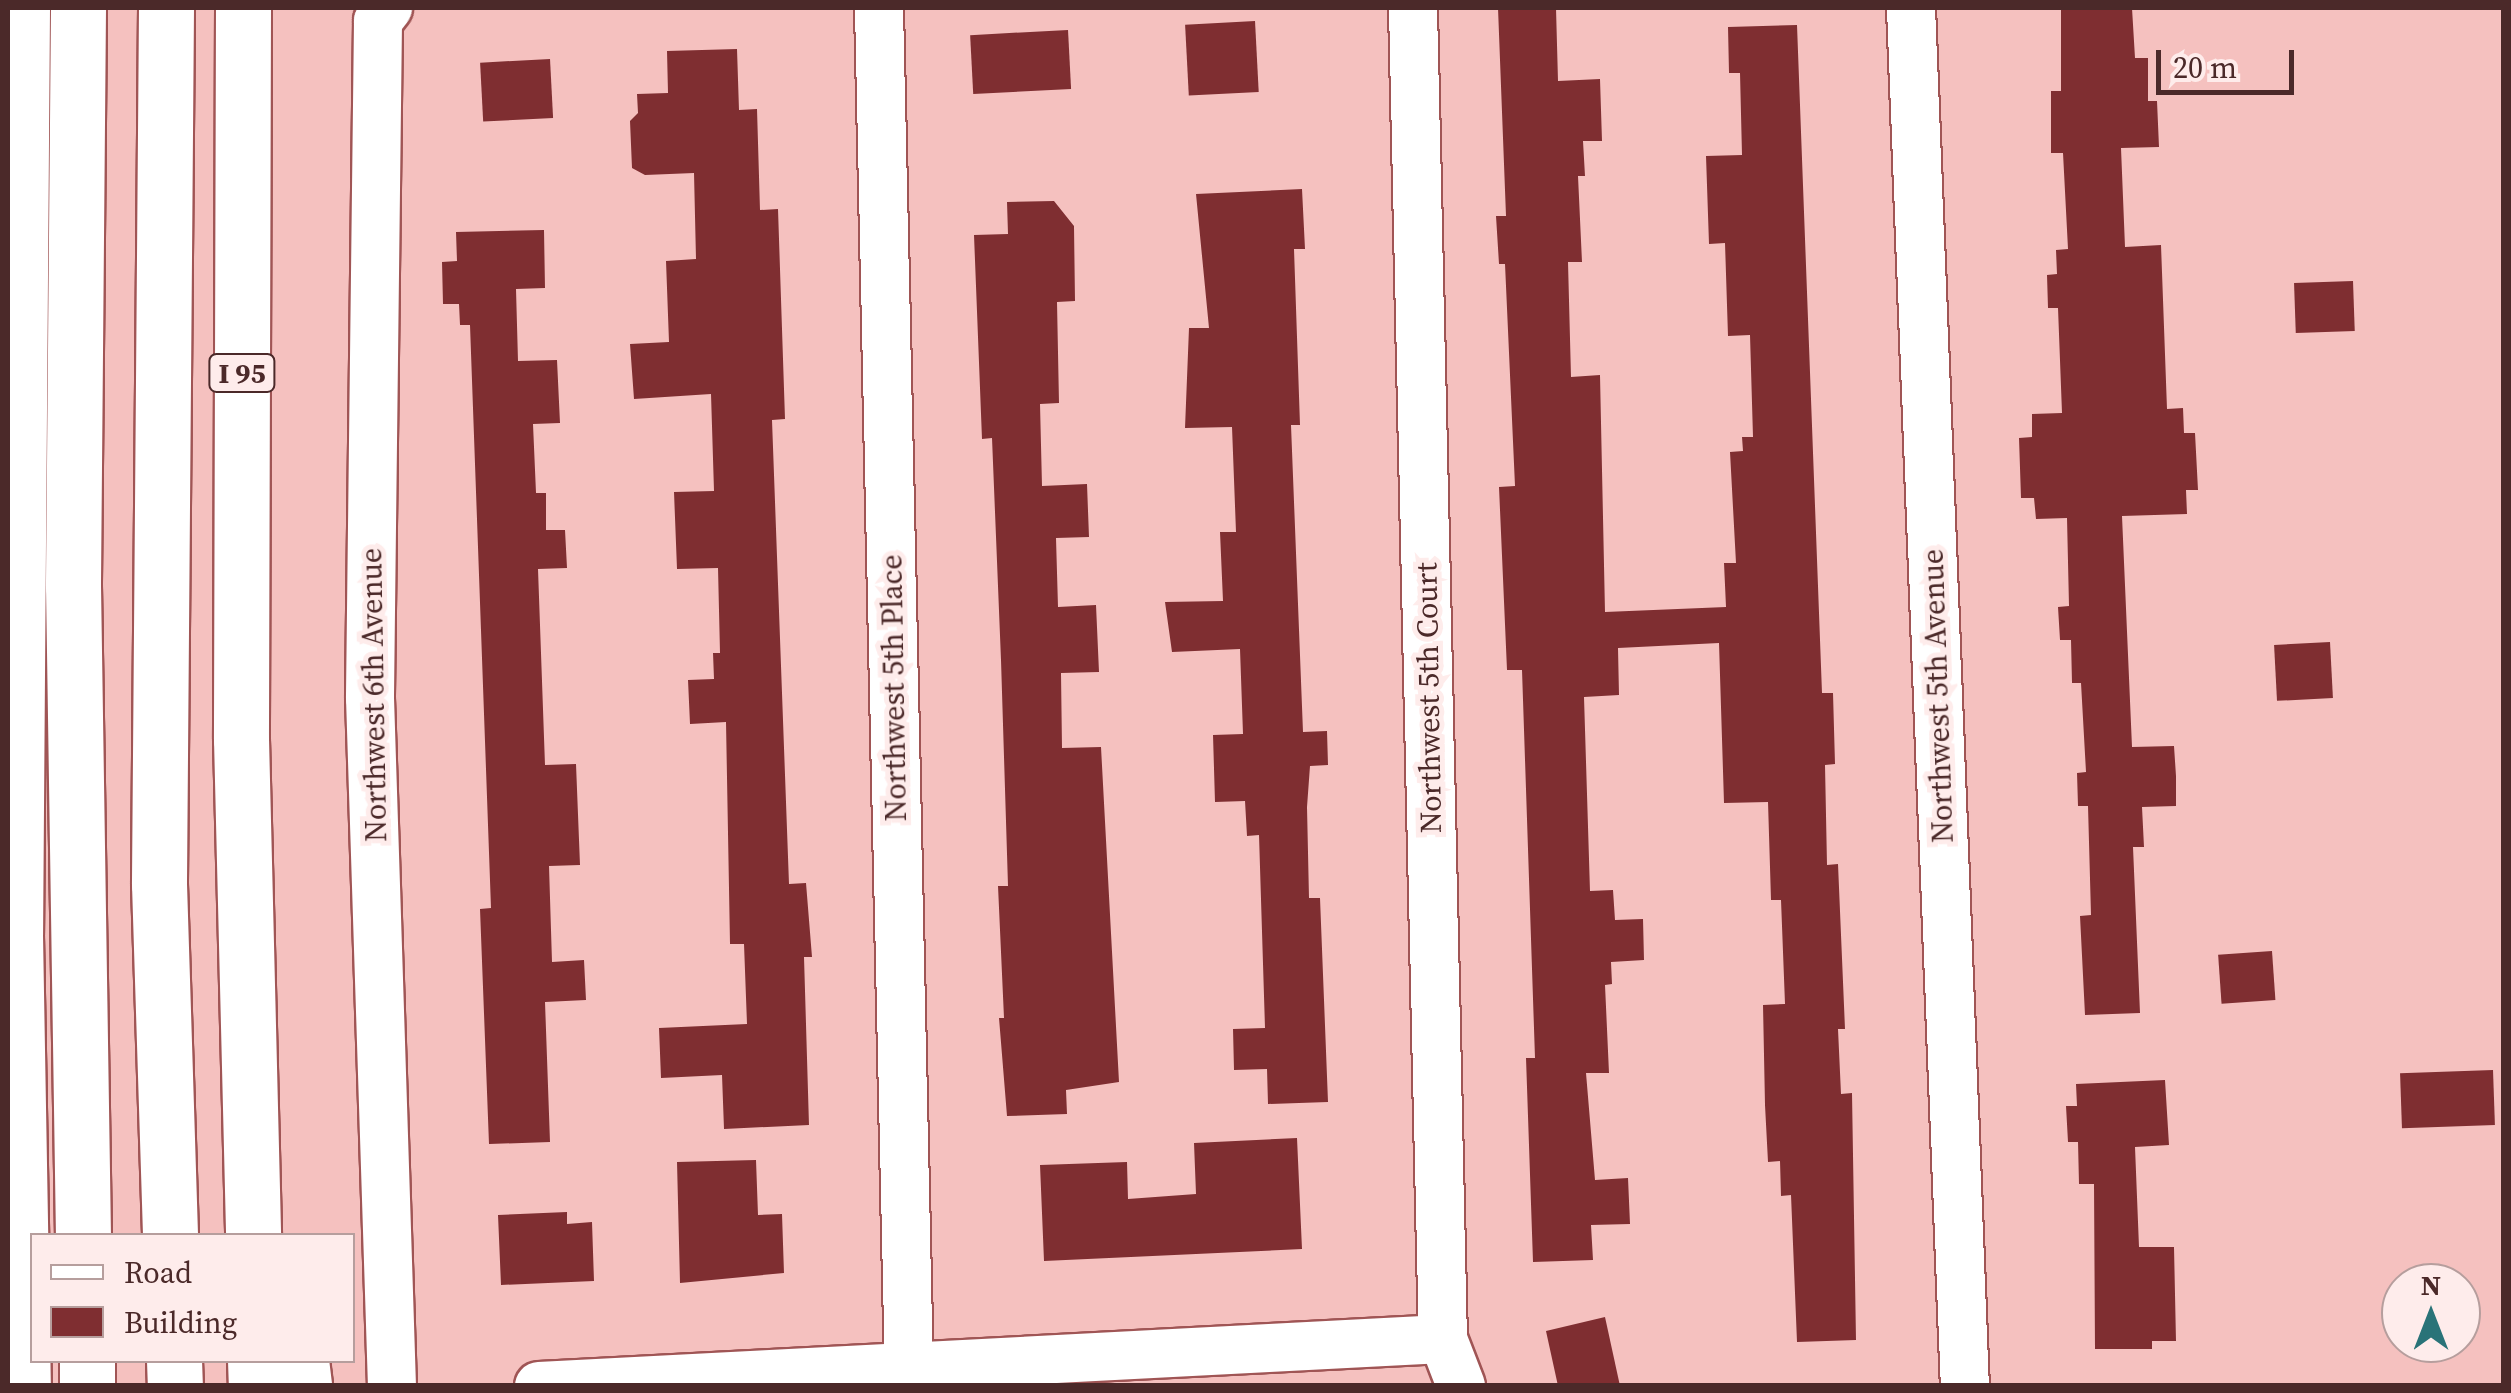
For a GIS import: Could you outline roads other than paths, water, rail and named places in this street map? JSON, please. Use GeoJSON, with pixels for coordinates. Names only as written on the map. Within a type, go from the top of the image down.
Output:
{"type":"FeatureCollection","features":[{"type":"Feature","properties":{"kind":"highway"},"geometry":{"type":"LineString","coordinates":[[22,8],[14,935],[24,1386]]}},
{"type":"Feature","properties":{"kind":"highway"},"geometry":{"type":"LineString","coordinates":[[78,8],[73,586],[83,1233]]}},
{"type":"Feature","properties":{"kind":"highway"},"geometry":{"type":"LineString","coordinates":[[166,8],[159,884],[170,1233]]}},
{"type":"Feature","properties":{"kind":"highway","name":"I 95"},"geometry":{"type":"LineString","coordinates":[[243,8],[241,739],[252,1233]]}},
{"type":"Feature","properties":{"kind":"highway"},"geometry":{"type":"LineString","coordinates":[[241,739],[289,1233]]}},
{"type":"Feature","properties":{"kind":"highway"},"geometry":{"type":"LineString","coordinates":[[8,1058],[14,935]]}},
{"type":"Feature","properties":{"kind":"street","name":"Northwest 6th Avenue"},"geometry":{"type":"LineString","coordinates":[[388,8],[378,21],[370,698],[392,1386]]}},
{"type":"Feature","properties":{"kind":"street","name":"Northwest 5th Place"},"geometry":{"type":"LineString","coordinates":[[878,8],[910,1369]]}},
{"type":"Feature","properties":{"kind":"street","name":"Northwest 5th Court"},"geometry":{"type":"LineString","coordinates":[[1413,8],[1443,1339],[1461,1386]]}},
{"type":"Feature","properties":{"kind":"street","name":"Northwest 5th Avenue"},"geometry":{"type":"LineString","coordinates":[[1911,8],[1965,1386]]}},
{"type":"Feature","properties":{"kind":"street"},"geometry":{"type":"LineString","coordinates":[[539,1386],[1443,1339]]}}]}
